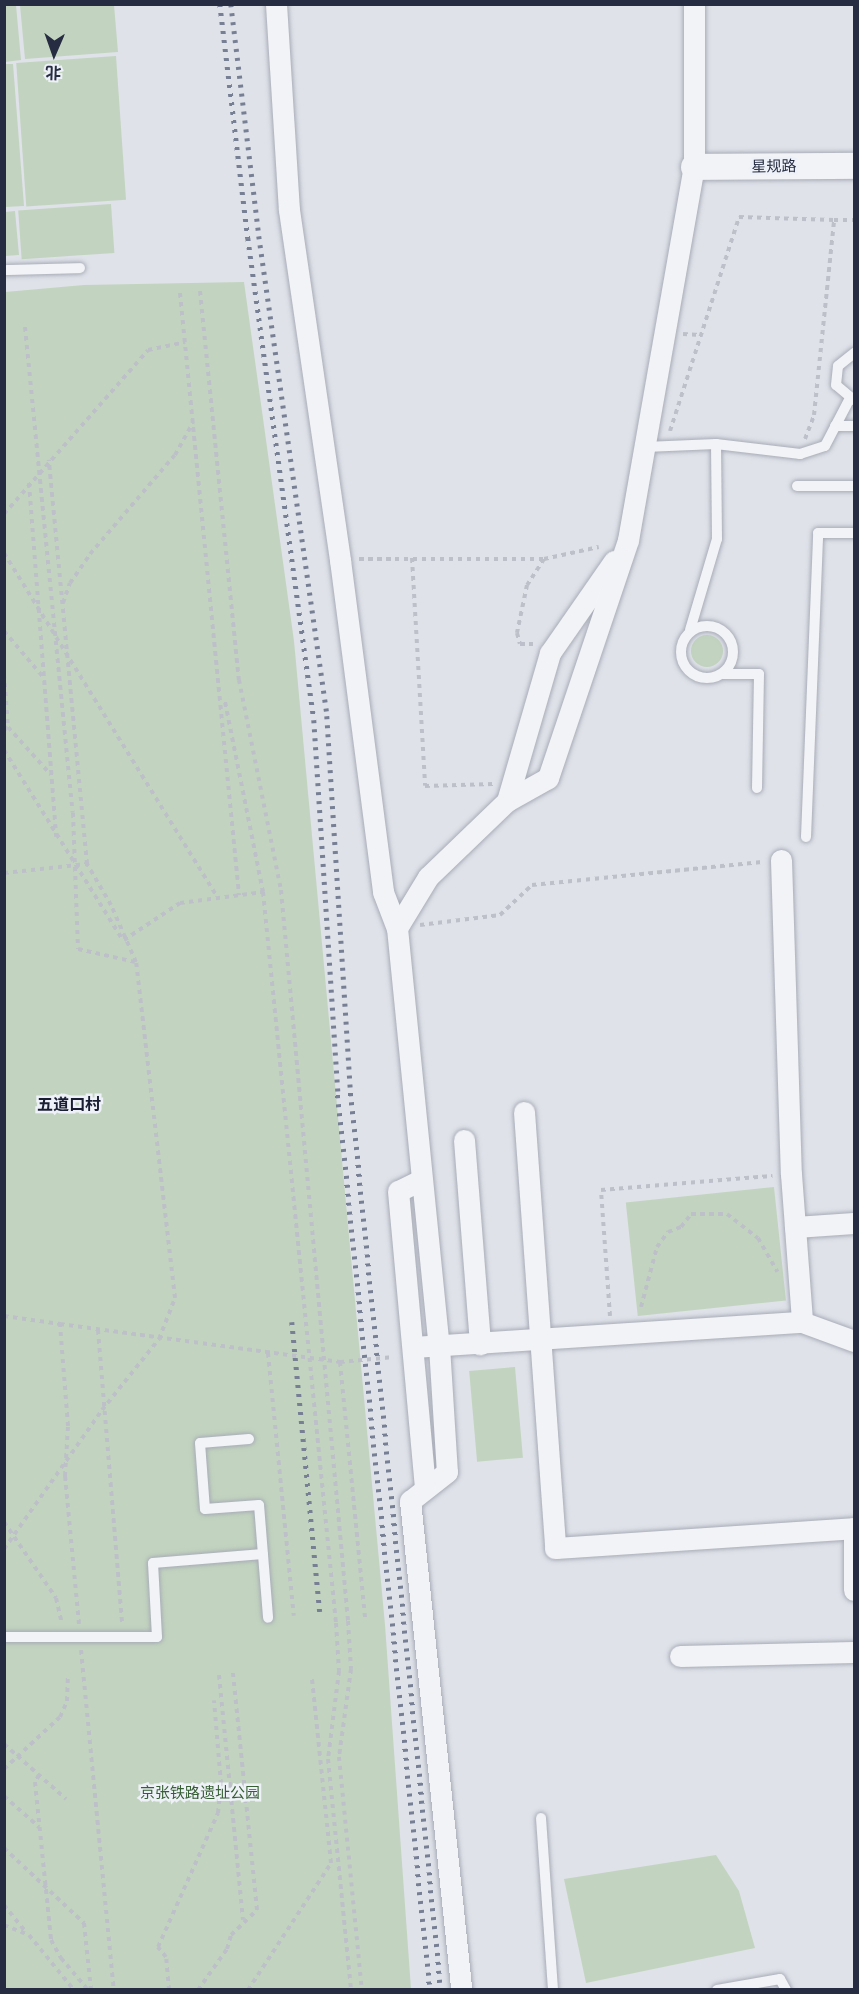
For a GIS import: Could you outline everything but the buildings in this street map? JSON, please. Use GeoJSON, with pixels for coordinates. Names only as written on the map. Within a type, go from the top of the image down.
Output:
{"type":"FeatureCollection","features":[{"type":"Feature","properties":{"kind":"street"},"geometry":{"type":"LineString","coordinates":[[276,4],[289,210],[340,560],[382,892],[397,928],[439,1346],[447,1472],[425,1485],[410,1501],[461,1989]]}},
{"type":"Feature","properties":{"kind":"street"},"geometry":{"type":"LineString","coordinates":[[397,928],[428,877],[507,801],[548,778],[628,540],[655,447],[694,168],[694,4]]}},
{"type":"Feature","properties":{"kind":"street","name":"星规路"},"geometry":{"type":"LineString","coordinates":[[694,168],[855,166]]}},
{"type":"Feature","properties":{"kind":"street"},"geometry":{"type":"LineString","coordinates":[[507,801],[550,653],[628,540]]}},
{"type":"Feature","properties":{"kind":"street"},"geometry":{"type":"LineString","coordinates":[[781,860],[791,1174],[802,1322]]}},
{"type":"Feature","properties":{"kind":"street"},"geometry":{"type":"LineString","coordinates":[[524,1112],[555,1548],[854,1528],[855,1590]]}},
{"type":"Feature","properties":{"kind":"street"},"geometry":{"type":"LineString","coordinates":[[464,1140],[480,1344]]}},
{"type":"Feature","properties":{"kind":"street"},"geometry":{"type":"LineString","coordinates":[[421,1180],[398,1191],[425,1485]]}},
{"type":"Feature","properties":{"kind":"street"},"geometry":{"type":"LineString","coordinates":[[795,1227],[855,1223]]}},
{"type":"Feature","properties":{"kind":"street"},"geometry":{"type":"LineString","coordinates":[[413,1347],[540,1342],[802,1322],[855,1341]]}},
{"type":"Feature","properties":{"kind":"street"},"geometry":{"type":"LineString","coordinates":[[680,1656],[855,1652]]}},
{"type":"Feature","properties":{"kind":"lane"},"geometry":{"type":"LineString","coordinates":[[4,270],[80,268]]}},
{"type":"Feature","properties":{"kind":"lane"},"geometry":{"type":"LineString","coordinates":[[655,447],[716,444],[800,454],[825,446],[852,400],[836,385],[838,366],[855,353]]}},
{"type":"Feature","properties":{"kind":"lane"},"geometry":{"type":"LineString","coordinates":[[835,426],[855,426]]}},
{"type":"Feature","properties":{"kind":"lane"},"geometry":{"type":"LineString","coordinates":[[716,444],[717,539],[690,630],[680,648],[685,668],[703,679],[723,674],[759,674],[757,788]]}},
{"type":"Feature","properties":{"kind":"lane"},"geometry":{"type":"LineString","coordinates":[[797,486],[855,486]]}},
{"type":"Feature","properties":{"kind":"lane"},"geometry":{"type":"LineString","coordinates":[[806,837],[818,533],[855,532]]}},
{"type":"Feature","properties":{"kind":"lane"},"geometry":{"type":"LineString","coordinates":[[690,630],[711,625],[729,635],[734,656],[723,674]]}},
{"type":"Feature","properties":{"kind":"lane"},"geometry":{"type":"LineString","coordinates":[[249,1439],[200,1443],[205,1509],[259,1505],[268,1618]]}},
{"type":"Feature","properties":{"kind":"lane"},"geometry":{"type":"LineString","coordinates":[[4,1637],[157,1637],[153,1563],[263,1554]]}},
{"type":"Feature","properties":{"kind":"lane"},"geometry":{"type":"LineString","coordinates":[[541,1818],[553,1989]]}},
{"type":"Feature","properties":{"kind":"lane"},"geometry":{"type":"LineString","coordinates":[[717,1989],[780,1979],[786,1989]]}},
{"type":"Feature","properties":{"kind":"path"},"geometry":{"type":"LineString","coordinates":[[655,447],[739,217],[855,220]]}},
{"type":"Feature","properties":{"kind":"path"},"geometry":{"type":"LineString","coordinates":[[800,454],[814,415],[834,220]]}},
{"type":"Feature","properties":{"kind":"path"},"geometry":{"type":"LineString","coordinates":[[200,291],[238,680],[281,890],[351,1669],[339,1756],[362,1989]]}},
{"type":"Feature","properties":{"kind":"path"},"geometry":{"type":"LineString","coordinates":[[180,292],[221,682],[240,895]]}},
{"type":"Feature","properties":{"kind":"path"},"geometry":{"type":"LineString","coordinates":[[25,327],[75,865],[73,888],[78,949],[136,962]]}},
{"type":"Feature","properties":{"kind":"path"},"geometry":{"type":"LineString","coordinates":[[4,514],[48,460],[147,350],[185,342]]}},
{"type":"Feature","properties":{"kind":"path"},"geometry":{"type":"LineString","coordinates":[[63,605],[70,583],[90,555],[175,455],[193,423]]}},
{"type":"Feature","properties":{"kind":"path"},"geometry":{"type":"LineString","coordinates":[[48,460],[87,864],[111,905],[124,940]]}},
{"type":"Feature","properties":{"kind":"path"},"geometry":{"type":"LineString","coordinates":[[29,483],[56,837]]}},
{"type":"Feature","properties":{"kind":"path"},"geometry":{"type":"LineString","coordinates":[[340,560],[544,559],[628,540]]}},
{"type":"Feature","properties":{"kind":"path"},"geometry":{"type":"LineString","coordinates":[[4,553],[218,898]]}},
{"type":"Feature","properties":{"kind":"path"},"geometry":{"type":"LineString","coordinates":[[412,558],[425,786],[491,782],[507,801]]}},
{"type":"Feature","properties":{"kind":"path"},"geometry":{"type":"LineString","coordinates":[[544,559],[527,585],[517,633],[520,644],[540,645],[550,653]]}},
{"type":"Feature","properties":{"kind":"path"},"geometry":{"type":"LineString","coordinates":[[4,631],[44,678]]}},
{"type":"Feature","properties":{"kind":"path"},"geometry":{"type":"LineString","coordinates":[[4,674],[6,728],[51,776]]}},
{"type":"Feature","properties":{"kind":"path"},"geometry":{"type":"LineString","coordinates":[[221,682],[263,892],[310,1359],[339,1671],[328,1759],[351,1989]]}},
{"type":"Feature","properties":{"kind":"path"},"geometry":{"type":"LineString","coordinates":[[4,750],[56,837],[136,962],[175,1298],[159,1339],[68,1458],[4,1549]]}},
{"type":"Feature","properties":{"kind":"path"},"geometry":{"type":"LineString","coordinates":[[397,928],[500,915],[532,885],[781,860]]}},
{"type":"Feature","properties":{"kind":"path"},"geometry":{"type":"LineString","coordinates":[[4,873],[87,864]]}},
{"type":"Feature","properties":{"kind":"path"},"geometry":{"type":"LineString","coordinates":[[124,940],[180,903],[263,892]]}},
{"type":"Feature","properties":{"kind":"path"},"geometry":{"type":"LineString","coordinates":[[611,1336],[601,1190],[791,1174]]}},
{"type":"Feature","properties":{"kind":"path"},"geometry":{"type":"LineString","coordinates":[[641,1307],[657,1247],[668,1232],[681,1227],[691,1214],[727,1214],[758,1238],[780,1280]]}},
{"type":"Feature","properties":{"kind":"path"},"geometry":{"type":"LineString","coordinates":[[4,1316],[310,1359],[340,1362],[397,1357],[398,1368]]}},
{"type":"Feature","properties":{"kind":"path"},"geometry":{"type":"LineString","coordinates":[[60,1324],[68,1458],[65,1476],[114,1989]]}},
{"type":"Feature","properties":{"kind":"path"},"geometry":{"type":"LineString","coordinates":[[98,1330],[125,1622]]}},
{"type":"Feature","properties":{"kind":"path"},"geometry":{"type":"LineString","coordinates":[[268,1353],[294,1616]]}},
{"type":"Feature","properties":{"kind":"path"},"geometry":{"type":"LineString","coordinates":[[340,1362],[365,1618]]}},
{"type":"Feature","properties":{"kind":"path"},"geometry":{"type":"LineString","coordinates":[[4,1522],[56,1598],[63,1623]]}},
{"type":"Feature","properties":{"kind":"path"},"geometry":{"type":"LineString","coordinates":[[198,1989],[243,1921],[257,1910],[233,1672]]}},
{"type":"Feature","properties":{"kind":"path"},"geometry":{"type":"LineString","coordinates":[[219,1675],[243,1921]]}},
{"type":"Feature","properties":{"kind":"path"},"geometry":{"type":"LineString","coordinates":[[4,1769],[60,1717],[67,1701],[68,1676]]}},
{"type":"Feature","properties":{"kind":"path"},"geometry":{"type":"LineString","coordinates":[[312,1678],[331,1863]]}},
{"type":"Feature","properties":{"kind":"path"},"geometry":{"type":"LineString","coordinates":[[169,1989],[166,1957],[158,1947],[218,1814],[221,1784],[214,1700]]}},
{"type":"Feature","properties":{"kind":"path"},"geometry":{"type":"LineString","coordinates":[[4,1744],[66,1799]]}},
{"type":"Feature","properties":{"kind":"path"},"geometry":{"type":"LineString","coordinates":[[39,1775],[35,1782],[51,1940],[61,1958],[90,1989]]}},
{"type":"Feature","properties":{"kind":"path"},"geometry":{"type":"LineString","coordinates":[[4,1796],[39,1827]]}},
{"type":"Feature","properties":{"kind":"path"},"geometry":{"type":"LineString","coordinates":[[4,1848],[84,1923],[90,1989]]}},
{"type":"Feature","properties":{"kind":"path"},"geometry":{"type":"LineString","coordinates":[[248,1989],[337,1853]]}},
{"type":"Feature","properties":{"kind":"path"},"geometry":{"type":"LineString","coordinates":[[4,1905],[74,1989]]}},
{"type":"Feature","properties":{"kind":"path"},"geometry":{"type":"LineString","coordinates":[[4,1925],[29,1935]]}},
{"type":"Feature","properties":{"kind":"path"},"geometry":{"type":"LineString","coordinates":[[203,1983],[203,1989]]}},
{"type":"Feature","properties":{"kind":"green space"},"geometry":{"type":"Polygon","coordinates":[[[5,4],[16,5],[21,60],[5,62],[5,4]]]}},
{"type":"Feature","properties":{"kind":"green space"},"geometry":{"type":"Polygon","coordinates":[[[20,5],[114,5],[118,52],[25,59],[20,5]]]}},
{"type":"Feature","properties":{"kind":"green space"},"geometry":{"type":"Polygon","coordinates":[[[116,56],[126,200],[26,207],[16,63],[116,56]]]}},
{"type":"Feature","properties":{"kind":"green space"},"geometry":{"type":"Polygon","coordinates":[[[5,64],[13,64],[24,206],[5,207],[5,64]]]}},
{"type":"Feature","properties":{"kind":"green space"},"geometry":{"type":"Polygon","coordinates":[[[111,204],[114,253],[22,259],[18,210],[111,204]]]}},
{"type":"Feature","properties":{"kind":"green space"},"geometry":{"type":"Polygon","coordinates":[[[15,211],[19,255],[5,256],[5,212],[15,211]]]}},
{"type":"Feature","properties":{"kind":"green space","name":"京张铁路遗址公园"},"geometry":{"type":"Polygon","coordinates":[[[244,282],[294,641],[385,1625],[411,1989],[5,1989],[5,292],[84,285],[244,282]]]}},
{"type":"Feature","properties":{"kind":"green space"},"geometry":{"type":"Polygon","coordinates":[[[707,635],[718,640],[723,651],[718,662],[707,667],[696,662],[691,651],[696,640],[707,635]]]}},
{"type":"Feature","properties":{"kind":"green space"},"geometry":{"type":"Polygon","coordinates":[[[774,1187],[786,1300],[638,1316],[626,1203],[774,1187]]]}},
{"type":"Feature","properties":{"kind":"green space"},"geometry":{"type":"Polygon","coordinates":[[[515,1367],[523,1458],[477,1462],[469,1371],[515,1367]]]}},
{"type":"Feature","properties":{"kind":"green space"},"geometry":{"type":"Polygon","coordinates":[[[716,1855],[739,1891],[755,1948],[586,1983],[564,1879],[716,1855]]]}},
{"type":"Feature","properties":{"kind":"railway"},"geometry":{"type":"LineString","coordinates":[[220,4],[248,238],[314,720],[338,1095],[430,1990]]}},
{"type":"Feature","properties":{"kind":"railway"},"geometry":{"type":"LineString","coordinates":[[231,4],[259,236],[327,716],[351,1093],[441,1990]]}},
{"type":"Feature","properties":{"kind":"railway"},"geometry":{"type":"LineString","coordinates":[[292,1322],[320,1612]]}},
{"type":"Feature","properties":{"kind":"district","name":"五道口村"},"geometry":{"type":"Point","coordinates":[69,1105]}}]}
